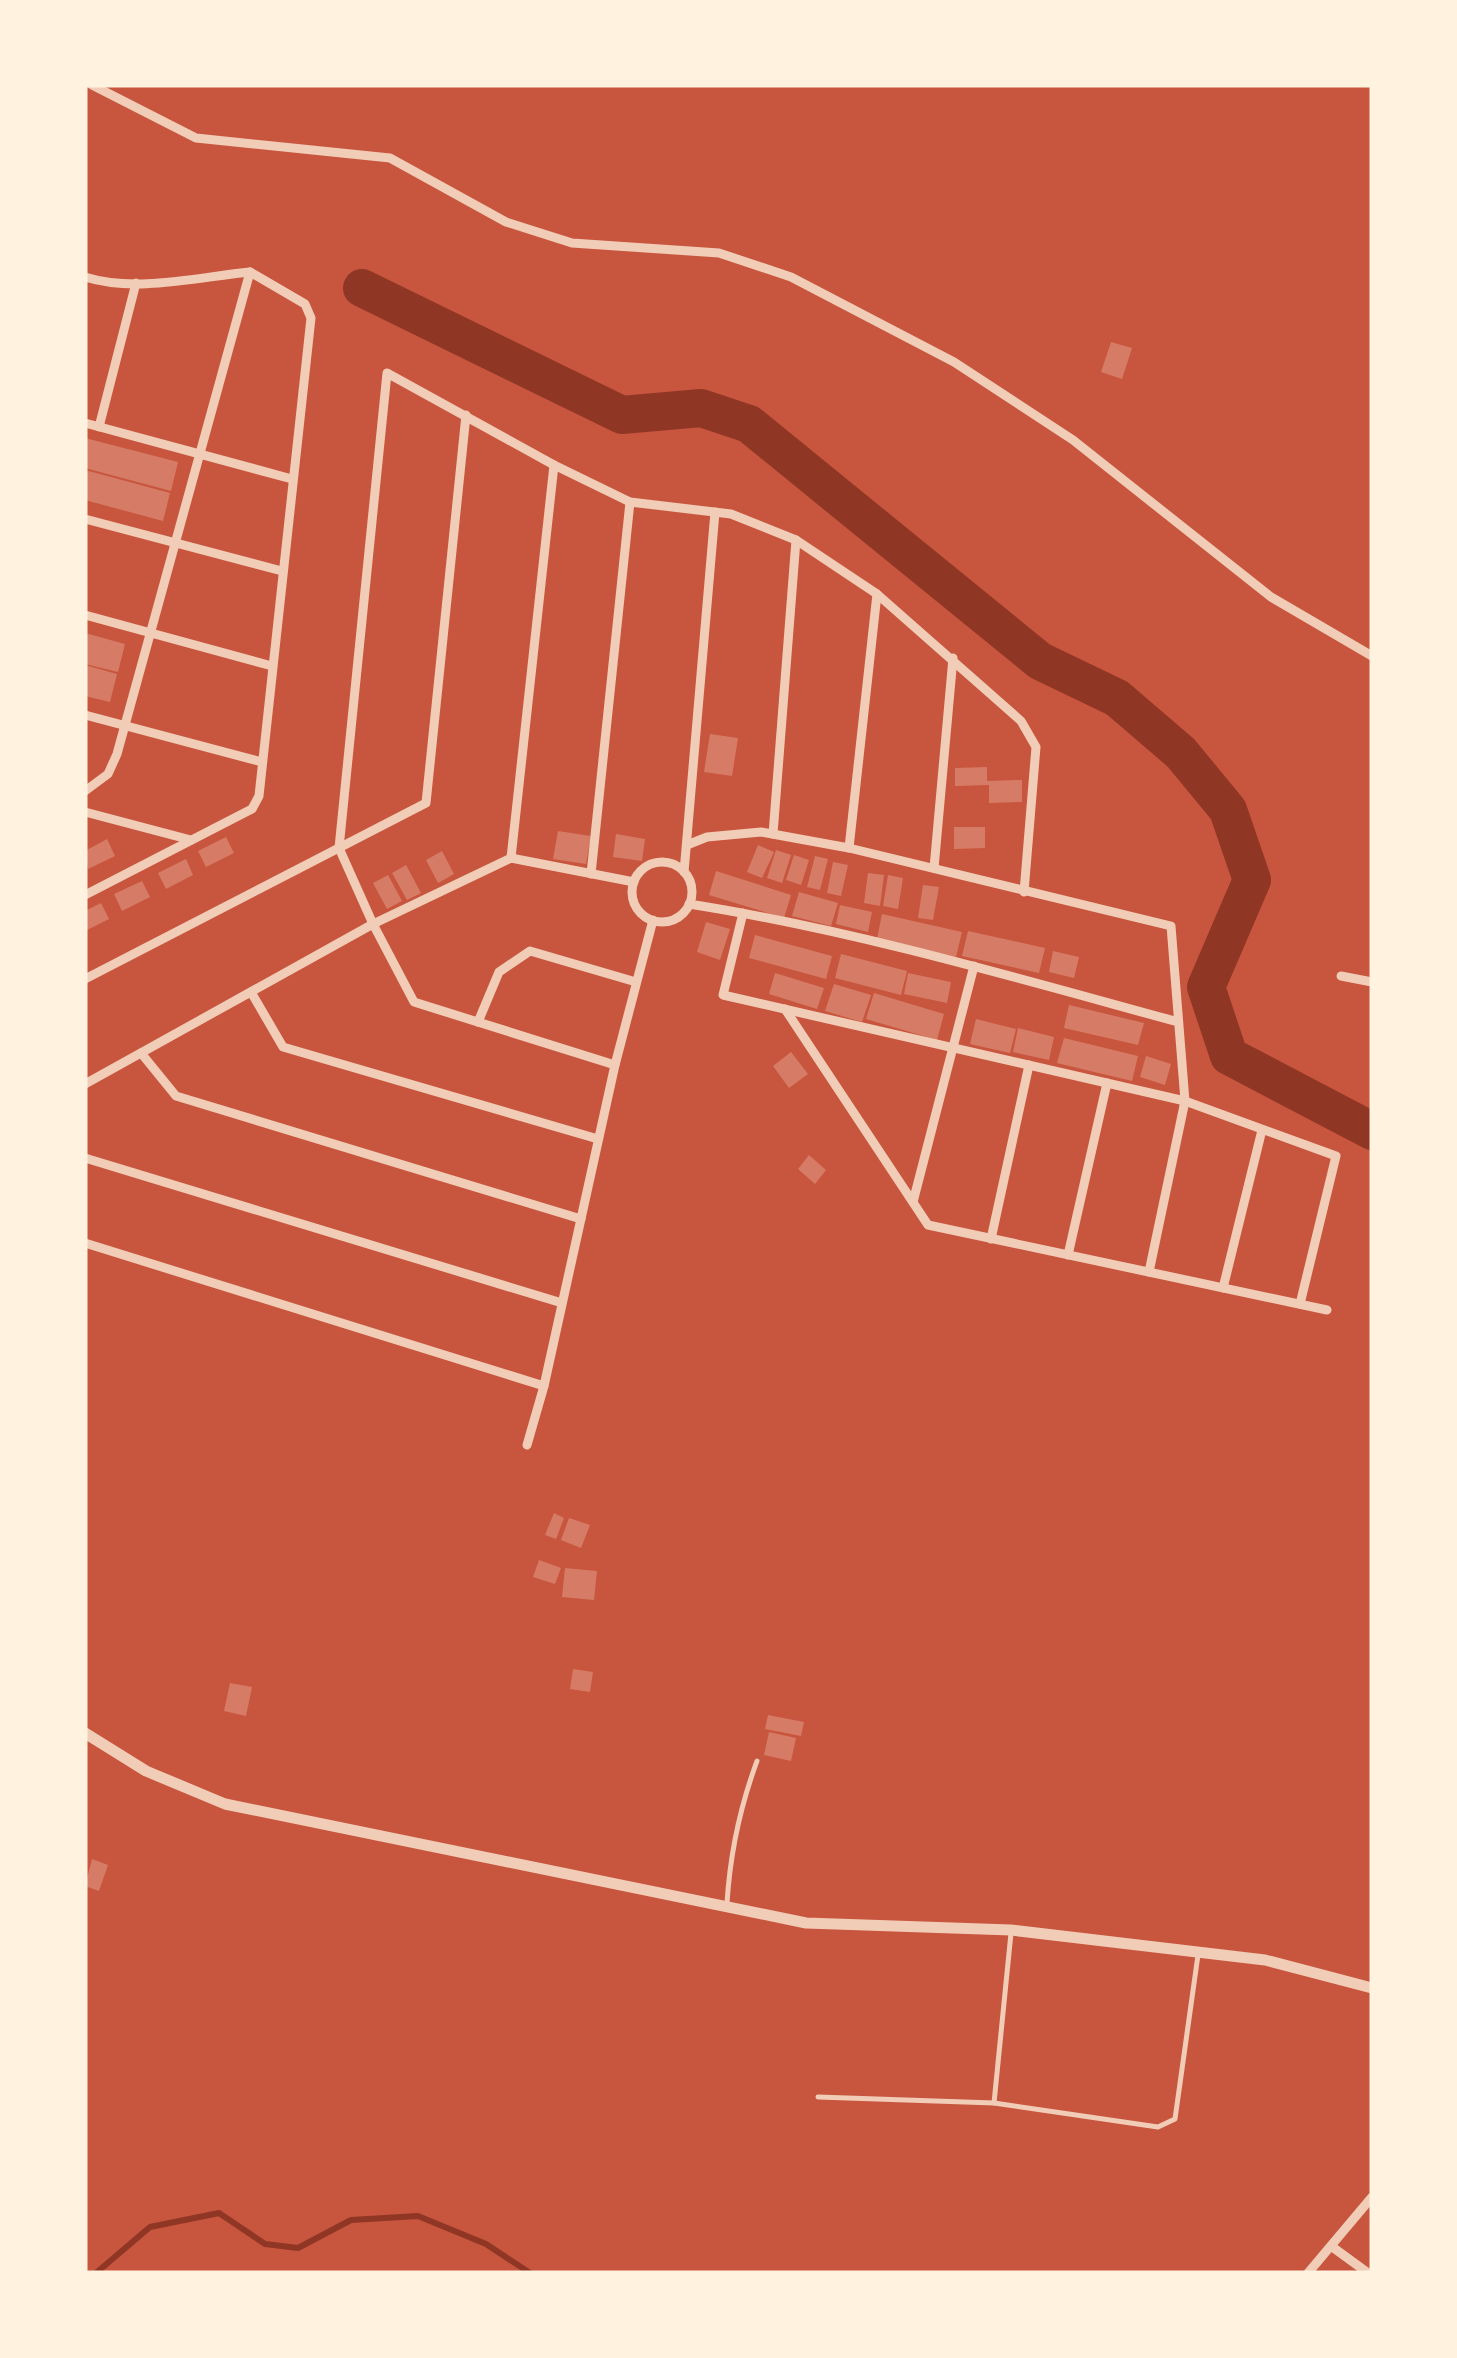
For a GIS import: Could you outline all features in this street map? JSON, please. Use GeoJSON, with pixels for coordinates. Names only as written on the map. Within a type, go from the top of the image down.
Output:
{"type":"FeatureCollection","features":[{"type":"Feature","properties":{"kind":"street"},"geometry":{"type":"LineString","coordinates":[[92,85],[196,138],[390,158],[506,222],[572,243],[720,253],[791,276],[969,372],[1073,440],[1272,597],[1372,656]]}},
{"type":"Feature","properties":{"kind":"street"},"geometry":{"type":"LineString","coordinates":[[85,790],[108,774],[125,726],[250,272]]}},
{"type":"Feature","properties":{"kind":"street"},"geometry":{"type":"LineString","coordinates":[[85,277],[136,284],[250,272],[310,309],[258,796],[252,808],[85,895]]}},
{"type":"Feature","properties":{"kind":"street"},"geometry":{"type":"LineString","coordinates":[[99,427],[136,284]]}},
{"type":"Feature","properties":{"kind":"street"},"geometry":{"type":"LineString","coordinates":[[615,1065],[414,1002],[339,848],[387,373],[630,502],[731,514],[796,540],[877,594],[1022,721],[1036,747],[1024,892]]}},
{"type":"Feature","properties":{"kind":"street"},"geometry":{"type":"LineString","coordinates":[[85,979],[426,803],[466,415]]}},
{"type":"Feature","properties":{"kind":"street"},"geometry":{"type":"LineString","coordinates":[[85,423],[292,479]]}},
{"type":"Feature","properties":{"kind":"street"},"geometry":{"type":"LineString","coordinates":[[511,858],[554,465]]}},
{"type":"Feature","properties":{"kind":"street"},"geometry":{"type":"LineString","coordinates":[[592,874],[630,502]]}},
{"type":"Feature","properties":{"kind":"street"},"geometry":{"type":"LineString","coordinates":[[684,872],[715,512]]}},
{"type":"Feature","properties":{"kind":"street"},"geometry":{"type":"LineString","coordinates":[[85,519],[282,571]]}},
{"type":"Feature","properties":{"kind":"street"},"geometry":{"type":"LineString","coordinates":[[773,834],[796,540]]}},
{"type":"Feature","properties":{"kind":"street"},"geometry":{"type":"LineString","coordinates":[[850,848],[877,594]]}},
{"type":"Feature","properties":{"kind":"street"},"geometry":{"type":"LineString","coordinates":[[85,616],[272,666]]}},
{"type":"Feature","properties":{"kind":"street"},"geometry":{"type":"LineString","coordinates":[[934,868],[952,658]]}},
{"type":"Feature","properties":{"kind":"street"},"geometry":{"type":"LineString","coordinates":[[85,715],[262,762]]}},
{"type":"Feature","properties":{"kind":"street"},"geometry":{"type":"LineString","coordinates":[[85,812],[191,840]]}},
{"type":"Feature","properties":{"kind":"street"},"geometry":{"type":"LineString","coordinates":[[687,845],[708,838],[773,834],[850,848],[1170,926],[1185,1100],[1150,1272]]}},
{"type":"Feature","properties":{"kind":"street"},"geometry":{"type":"LineString","coordinates":[[85,1084],[373,924],[511,858],[634,882]]}},
{"type":"Feature","properties":{"kind":"street"},"geometry":{"type":"LineString","coordinates":[[656,862],[684,872],[692,888],[684,912],[670,921],[653,920],[638,909],[632,891],[639,872],[656,862]]}},
{"type":"Feature","properties":{"kind":"street"},"geometry":{"type":"LineString","coordinates":[[689,904],[743,912],[974,966],[1178,1022]]}},
{"type":"Feature","properties":{"kind":"street"},"geometry":{"type":"LineString","coordinates":[[743,912],[723,994],[1185,1100],[1336,1156],[1300,1304]]}},
{"type":"Feature","properties":{"kind":"street"},"geometry":{"type":"LineString","coordinates":[[527,1445],[544,1386],[615,1065],[653,920]]}},
{"type":"Feature","properties":{"kind":"street"},"geometry":{"type":"LineString","coordinates":[[478,1022],[498,972],[530,950],[636,982]]}},
{"type":"Feature","properties":{"kind":"street"},"geometry":{"type":"LineString","coordinates":[[914,1202],[974,966]]}},
{"type":"Feature","properties":{"kind":"street"},"geometry":{"type":"LineString","coordinates":[[1342,976],[1372,982]]}},
{"type":"Feature","properties":{"kind":"street"},"geometry":{"type":"LineString","coordinates":[[251,992],[284,1047],[598,1140]]}},
{"type":"Feature","properties":{"kind":"street"},"geometry":{"type":"LineString","coordinates":[[785,1009],[928,1225],[1327,1310]]}},
{"type":"Feature","properties":{"kind":"street"},"geometry":{"type":"LineString","coordinates":[[141,1053],[176,1096],[581,1219]]}},
{"type":"Feature","properties":{"kind":"street"},"geometry":{"type":"LineString","coordinates":[[992,1239],[1029,1064]]}},
{"type":"Feature","properties":{"kind":"street"},"geometry":{"type":"LineString","coordinates":[[1068,1255],[1107,1083]]}},
{"type":"Feature","properties":{"kind":"street"},"geometry":{"type":"LineString","coordinates":[[1222,1288],[1262,1130]]}},
{"type":"Feature","properties":{"kind":"street"},"geometry":{"type":"LineString","coordinates":[[85,1158],[562,1303]]}},
{"type":"Feature","properties":{"kind":"street"},"geometry":{"type":"LineString","coordinates":[[85,1243],[544,1386]]}},
{"type":"Feature","properties":{"kind":"street"},"geometry":{"type":"LineString","coordinates":[[85,1733],[146,1771],[224,1804],[806,1923],[1011,1930],[1265,1960],[1372,1988]]}},
{"type":"Feature","properties":{"kind":"street"},"geometry":{"type":"LineString","coordinates":[[1308,2273],[1372,2197]]}},
{"type":"Feature","properties":{"kind":"street"},"geometry":{"type":"LineString","coordinates":[[1331,2246],[1368,2273]]}},
{"type":"Feature","properties":{"kind":"lane"},"geometry":{"type":"LineString","coordinates":[[727,1906],[733,1850],[757,1761]]}},
{"type":"Feature","properties":{"kind":"lane"},"geometry":{"type":"LineString","coordinates":[[994,2104],[1011,1930]]}},
{"type":"Feature","properties":{"kind":"lane"},"geometry":{"type":"LineString","coordinates":[[818,2097],[994,2104],[1158,2127],[1176,2120],[1198,1952]]}},
{"type":"Feature","properties":{"kind":"building"},"geometry":{"type":"Polygon","coordinates":[[[1111,342],[1132,348],[1122,379],[1101,372],[1111,342]]]}},
{"type":"Feature","properties":{"kind":"building"},"geometry":{"type":"Polygon","coordinates":[[[85,438],[178,462],[171,491],[85,468],[85,438]]]}},
{"type":"Feature","properties":{"kind":"building"},"geometry":{"type":"Polygon","coordinates":[[[85,470],[170,493],[163,521],[85,500],[85,470]]]}},
{"type":"Feature","properties":{"kind":"building"},"geometry":{"type":"Polygon","coordinates":[[[85,633],[125,644],[118,672],[85,664],[85,633]]]}},
{"type":"Feature","properties":{"kind":"building"},"geometry":{"type":"Polygon","coordinates":[[[85,665],[117,674],[110,702],[85,696],[85,665]]]}},
{"type":"Feature","properties":{"kind":"building"},"geometry":{"type":"Polygon","coordinates":[[[710,734],[738,738],[732,776],[704,772],[710,734]]]}},
{"type":"Feature","properties":{"kind":"building"},"geometry":{"type":"Polygon","coordinates":[[[987,767],[987,781],[1022,780],[1022,802],[989,803],[989,785],[955,786],[955,768],[987,767]]]}},
{"type":"Feature","properties":{"kind":"building"},"geometry":{"type":"Polygon","coordinates":[[[954,827],[985,827],[985,848],[954,849],[954,827]]]}},
{"type":"Feature","properties":{"kind":"building"},"geometry":{"type":"Polygon","coordinates":[[[558,831],[591,836],[586,864],[553,859],[558,831]]]}},
{"type":"Feature","properties":{"kind":"building"},"geometry":{"type":"Polygon","coordinates":[[[616,834],[645,839],[642,861],[613,857],[616,834]]]}},
{"type":"Feature","properties":{"kind":"building"},"geometry":{"type":"Polygon","coordinates":[[[226,837],[234,853],[206,867],[198,851],[226,837]]]}},
{"type":"Feature","properties":{"kind":"building"},"geometry":{"type":"Polygon","coordinates":[[[107,839],[115,856],[88,869],[85,851],[107,839]]]}},
{"type":"Feature","properties":{"kind":"building"},"geometry":{"type":"Polygon","coordinates":[[[758,845],[774,852],[762,878],[747,872],[758,845]]]}},
{"type":"Feature","properties":{"kind":"building"},"geometry":{"type":"Polygon","coordinates":[[[776,850],[791,855],[782,883],[767,878],[776,850]]]}},
{"type":"Feature","properties":{"kind":"building"},"geometry":{"type":"Polygon","coordinates":[[[442,851],[454,874],[438,883],[426,860],[442,851]]]}},
{"type":"Feature","properties":{"kind":"building"},"geometry":{"type":"Polygon","coordinates":[[[794,855],[809,860],[801,885],[786,880],[794,855]]]}},
{"type":"Feature","properties":{"kind":"building"},"geometry":{"type":"Polygon","coordinates":[[[815,856],[828,859],[820,890],[807,887],[815,856]]]}},
{"type":"Feature","properties":{"kind":"building"},"geometry":{"type":"Polygon","coordinates":[[[186,859],[193,875],[166,889],[158,873],[186,859]]]}},
{"type":"Feature","properties":{"kind":"building"},"geometry":{"type":"Polygon","coordinates":[[[833,862],[848,865],[841,896],[827,893],[833,862]]]}},
{"type":"Feature","properties":{"kind":"building"},"geometry":{"type":"Polygon","coordinates":[[[406,865],[421,893],[407,900],[392,873],[406,865]]]}},
{"type":"Feature","properties":{"kind":"building"},"geometry":{"type":"Polygon","coordinates":[[[716,871],[791,895],[784,918],[709,895],[716,871]]]}},
{"type":"Feature","properties":{"kind":"building"},"geometry":{"type":"Polygon","coordinates":[[[868,873],[884,875],[880,906],[864,903],[868,873]]]}},
{"type":"Feature","properties":{"kind":"building"},"geometry":{"type":"Polygon","coordinates":[[[388,875],[402,901],[387,909],[373,883],[388,875]]]}},
{"type":"Feature","properties":{"kind":"building"},"geometry":{"type":"Polygon","coordinates":[[[888,875],[903,878],[898,909],[883,906],[888,875]]]}},
{"type":"Feature","properties":{"kind":"building"},"geometry":{"type":"Polygon","coordinates":[[[142,881],[150,897],[122,911],[114,894],[142,881]]]}},
{"type":"Feature","properties":{"kind":"building"},"geometry":{"type":"Polygon","coordinates":[[[923,885],[939,887],[933,920],[918,918],[923,885]]]}},
{"type":"Feature","properties":{"kind":"building"},"geometry":{"type":"Polygon","coordinates":[[[799,892],[838,903],[831,926],[792,916],[799,892]]]}},
{"type":"Feature","properties":{"kind":"building"},"geometry":{"type":"Polygon","coordinates":[[[101,903],[109,919],[85,931],[85,911],[101,903]]]}},
{"type":"Feature","properties":{"kind":"building"},"geometry":{"type":"Polygon","coordinates":[[[840,905],[872,912],[868,932],[836,924],[840,905]]]}},
{"type":"Feature","properties":{"kind":"building"},"geometry":{"type":"Polygon","coordinates":[[[882,914],[962,932],[956,957],[877,939],[882,914]]]}},
{"type":"Feature","properties":{"kind":"building"},"geometry":{"type":"Polygon","coordinates":[[[706,922],[730,929],[720,960],[697,952],[706,922]]]}},
{"type":"Feature","properties":{"kind":"building"},"geometry":{"type":"Polygon","coordinates":[[[968,931],[1045,948],[1039,973],[962,956],[968,931]]]}},
{"type":"Feature","properties":{"kind":"building"},"geometry":{"type":"Polygon","coordinates":[[[755,935],[832,956],[826,979],[749,958],[755,935]]]}},
{"type":"Feature","properties":{"kind":"building"},"geometry":{"type":"Polygon","coordinates":[[[1053,951],[1079,957],[1074,978],[1049,972],[1053,951]]]}},
{"type":"Feature","properties":{"kind":"building"},"geometry":{"type":"Polygon","coordinates":[[[841,954],[907,971],[901,995],[835,978],[841,954]]]}},
{"type":"Feature","properties":{"kind":"building"},"geometry":{"type":"Polygon","coordinates":[[[775,973],[824,988],[817,1009],[769,994],[775,973]]]}},
{"type":"Feature","properties":{"kind":"building"},"geometry":{"type":"Polygon","coordinates":[[[908,973],[951,982],[947,1003],[904,994],[908,973]]]}},
{"type":"Feature","properties":{"kind":"building"},"geometry":{"type":"Polygon","coordinates":[[[834,984],[871,995],[862,1022],[825,1011],[834,984]]]}},
{"type":"Feature","properties":{"kind":"building"},"geometry":{"type":"Polygon","coordinates":[[[874,993],[944,1014],[937,1040],[866,1019],[874,993]]]}},
{"type":"Feature","properties":{"kind":"building"},"geometry":{"type":"Polygon","coordinates":[[[1069,1005],[1144,1023],[1138,1045],[1064,1028],[1069,1005]]]}},
{"type":"Feature","properties":{"kind":"building"},"geometry":{"type":"Polygon","coordinates":[[[976,1019],[1016,1029],[1010,1053],[970,1044],[976,1019]]]}},
{"type":"Feature","properties":{"kind":"building"},"geometry":{"type":"Polygon","coordinates":[[[1018,1028],[1054,1037],[1049,1060],[1013,1052],[1018,1028]]]}},
{"type":"Feature","properties":{"kind":"building"},"geometry":{"type":"Polygon","coordinates":[[[1064,1038],[1138,1056],[1132,1081],[1057,1063],[1064,1038]]]}},
{"type":"Feature","properties":{"kind":"building"},"geometry":{"type":"Polygon","coordinates":[[[791,1052],[808,1074],[789,1088],[773,1066],[791,1052]]]}},
{"type":"Feature","properties":{"kind":"building"},"geometry":{"type":"Polygon","coordinates":[[[1146,1056],[1171,1064],[1165,1085],[1140,1077],[1146,1056]]]}},
{"type":"Feature","properties":{"kind":"building"},"geometry":{"type":"Polygon","coordinates":[[[809,1155],[826,1170],[815,1184],[798,1169],[809,1155]]]}},
{"type":"Feature","properties":{"kind":"building"},"geometry":{"type":"Polygon","coordinates":[[[554,1513],[564,1518],[556,1539],[545,1535],[554,1513]]]}},
{"type":"Feature","properties":{"kind":"building"},"geometry":{"type":"Polygon","coordinates":[[[569,1518],[590,1525],[581,1548],[561,1540],[569,1518]]]}},
{"type":"Feature","properties":{"kind":"building"},"geometry":{"type":"Polygon","coordinates":[[[539,1560],[561,1568],[555,1584],[533,1577],[539,1560]]]}},
{"type":"Feature","properties":{"kind":"building"},"geometry":{"type":"Polygon","coordinates":[[[565,1568],[597,1571],[594,1600],[562,1597],[565,1568]]]}},
{"type":"Feature","properties":{"kind":"building"},"geometry":{"type":"Polygon","coordinates":[[[573,1669],[593,1672],[590,1692],[570,1689],[573,1669]]]}},
{"type":"Feature","properties":{"kind":"building"},"geometry":{"type":"Polygon","coordinates":[[[230,1683],[252,1687],[246,1716],[224,1711],[230,1683]]]}},
{"type":"Feature","properties":{"kind":"building"},"geometry":{"type":"Polygon","coordinates":[[[768,1715],[804,1722],[801,1736],[765,1729],[768,1715]]]}},
{"type":"Feature","properties":{"kind":"building"},"geometry":{"type":"Polygon","coordinates":[[[769,1732],[796,1738],[791,1761],[764,1755],[769,1732]]]}},
{"type":"Feature","properties":{"kind":"building"},"geometry":{"type":"Polygon","coordinates":[[[92,1859],[108,1865],[99,1891],[85,1886],[92,1859]]]}},
{"type":"Feature","properties":{"kind":"waterway"},"geometry":{"type":"LineString","coordinates":[[362,288],[622,415],[701,408],[749,424],[1040,661],[1117,698],[1181,753],[1228,810],[1252,880],[1206,987],[1229,1056],[1372,1131]]}},
{"type":"Feature","properties":{"kind":"waterway"},"geometry":{"type":"LineString","coordinates":[[96,2273],[150,2227],[219,2213],[265,2244],[298,2248],[351,2220],[418,2216],[486,2244],[530,2273]]}}]}
